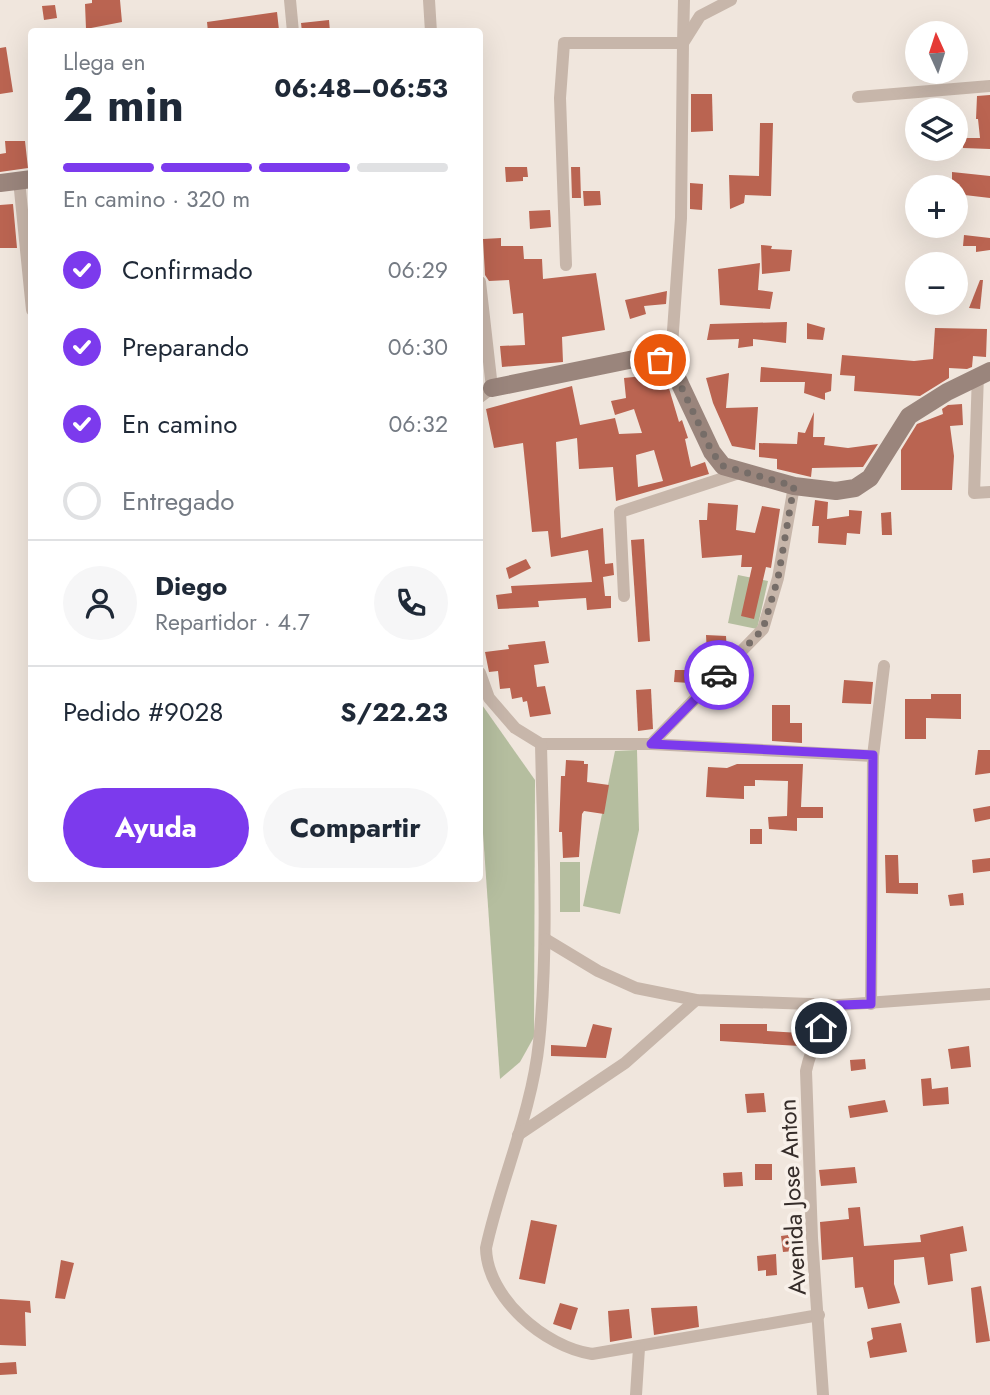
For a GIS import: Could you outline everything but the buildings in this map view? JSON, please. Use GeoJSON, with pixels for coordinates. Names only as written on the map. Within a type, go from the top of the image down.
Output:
{"type":"FeatureCollection","features":[{"type":"Feature","properties":{"kind":"street"},"geometry":{"type":"LineString","coordinates":[[290,0],[293,28]]}},
{"type":"Feature","properties":{"kind":"street"},"geometry":{"type":"LineString","coordinates":[[429,0],[431,28]]}},
{"type":"Feature","properties":{"kind":"street"},"geometry":{"type":"LineString","coordinates":[[667,364],[673,345],[681,218],[684,0]]}},
{"type":"Feature","properties":{"kind":"street"},"geometry":{"type":"LineString","coordinates":[[683,43],[700,16],[730,0]]}},
{"type":"Feature","properties":{"kind":"street"},"geometry":{"type":"LineString","coordinates":[[566,265],[560,98],[564,43],[683,43]]}},
{"type":"Feature","properties":{"kind":"street"},"geometry":{"type":"LineString","coordinates":[[858,97],[990,86]]}},
{"type":"Feature","properties":{"kind":"street"},"geometry":{"type":"LineString","coordinates":[[0,183],[25,179],[28,235]]}},
{"type":"Feature","properties":{"kind":"street"},"geometry":{"type":"LineString","coordinates":[[483,338],[486,393],[634,359],[660,360],[672,367],[712,452],[723,466],[739,473],[794,486],[836,491],[855,488],[870,478],[909,416],[984,373]]}},
{"type":"Feature","properties":{"kind":"street"},"geometry":{"type":"LineString","coordinates":[[984,373],[974,493],[990,492]]}},
{"type":"Feature","properties":{"kind":"street"},"geometry":{"type":"LineString","coordinates":[[624,596],[621,512],[645,501],[739,473]]}},
{"type":"Feature","properties":{"kind":"street"},"geometry":{"type":"LineString","coordinates":[[651,744],[763,629],[778,578],[794,486]]}},
{"type":"Feature","properties":{"kind":"street"},"geometry":{"type":"LineString","coordinates":[[871,1004],[873,755],[884,666]]}},
{"type":"Feature","properties":{"kind":"street"},"geometry":{"type":"LineString","coordinates":[[483,681],[489,698],[515,728],[541,744],[651,744],[873,755]]}},
{"type":"Feature","properties":{"kind":"street"},"geometry":{"type":"LineString","coordinates":[[541,744],[545,939],[539,1044],[518,1135],[486,1248],[494,1282],[524,1318],[552,1339],[576,1351],[592,1354],[819,1315]]}},
{"type":"Feature","properties":{"kind":"street"},"geometry":{"type":"LineString","coordinates":[[545,939],[598,971],[636,988],[696,1000],[839,1005],[990,995]]}},
{"type":"Feature","properties":{"kind":"street"},"geometry":{"type":"LineString","coordinates":[[518,1135],[625,1063],[696,1000]]}},
{"type":"Feature","properties":{"kind":"street","name":"Avenida Jose Anton"},"geometry":{"type":"LineString","coordinates":[[823,1395],[812,1238],[806,1071],[811,1048],[821,1028],[839,1005]]}},
{"type":"Feature","properties":{"kind":"street"},"geometry":{"type":"LineString","coordinates":[[636,1395],[639,1348]]}},
{"type":"Feature","properties":{"kind":"green space"},"geometry":{"type":"Polygon","coordinates":[[[738,575],[768,581],[757,629],[728,623],[738,575]]]}},
{"type":"Feature","properties":{"kind":"green space"},"geometry":{"type":"Polygon","coordinates":[[[483,706],[535,780],[534,1037],[520,1062],[500,1079],[483,833],[483,706]]]}},
{"type":"Feature","properties":{"kind":"green space"},"geometry":{"type":"Polygon","coordinates":[[[637,750],[639,830],[620,914],[583,906],[615,751],[637,750]]]}},
{"type":"Feature","properties":{"kind":"green space"},"geometry":{"type":"Polygon","coordinates":[[[560,862],[580,862],[580,912],[560,912],[560,862]]]}},
{"type":"Feature","properties":{"kind":"way so far"},"geometry":{"type":"LineString","coordinates":[[660,360],[672,367],[712,452],[723,466],[739,473],[794,486],[778,578],[763,629],[719,675]]}},
{"type":"Feature","properties":{"kind":"route"},"geometry":{"type":"LineString","coordinates":[[719,675],[651,744],[873,755],[871,1004],[839,1005],[821,1028]]}}]}
